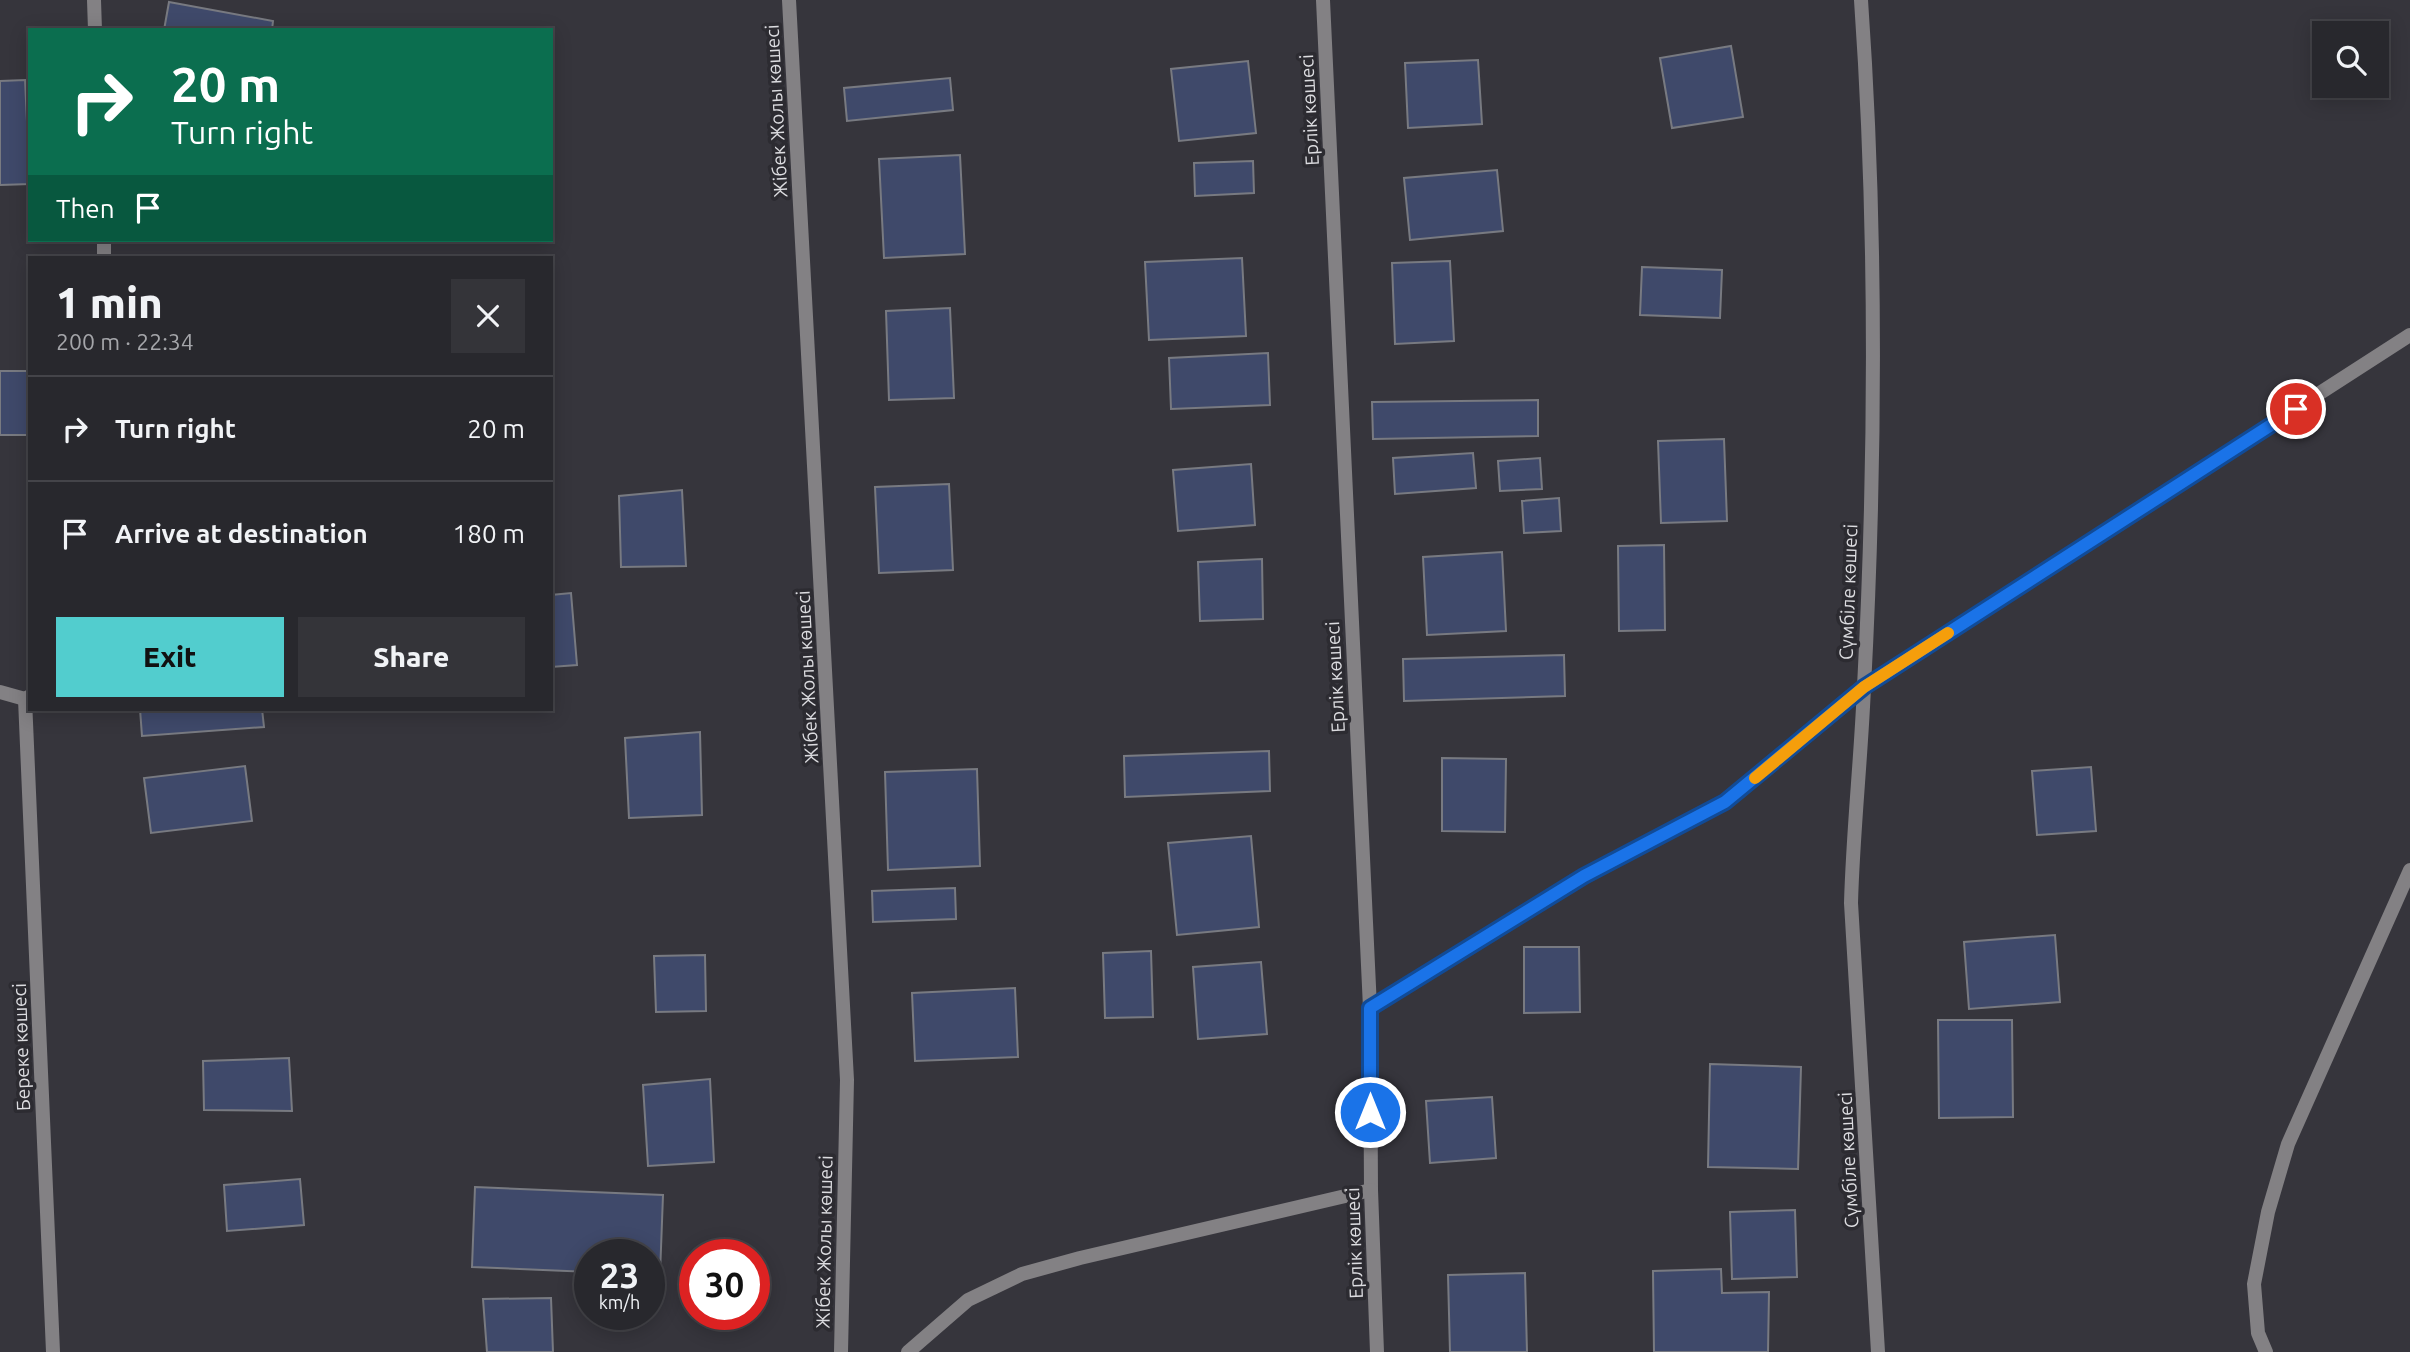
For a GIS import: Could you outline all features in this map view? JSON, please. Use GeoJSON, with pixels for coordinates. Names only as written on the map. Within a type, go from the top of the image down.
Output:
{"type":"FeatureCollection","features":[{"type":"Feature","properties":{"kind":"street"},"geometry":{"type":"LineString","coordinates":[[94,0],[95,28]]}},
{"type":"Feature","properties":{"kind":"street","name":"Жібек Жолы көшесі"},"geometry":{"type":"LineString","coordinates":[[789,0],[848,1080],[841,1352]]}},
{"type":"Feature","properties":{"kind":"street","name":"Ерлік көшесі"},"geometry":{"type":"LineString","coordinates":[[1323,0],[1370,1008],[1371,1190],[1377,1352]]}},
{"type":"Feature","properties":{"kind":"street","name":"Сүмбіле көшесі"},"geometry":{"type":"LineString","coordinates":[[1861,0],[1869,116],[1874,349],[1864,687],[1851,903],[1878,1352]]}},
{"type":"Feature","properties":{"kind":"street"},"geometry":{"type":"LineString","coordinates":[[1370,1008],[1584,876],[1725,802],[1864,687],[2410,335]]}},
{"type":"Feature","properties":{"kind":"street"},"geometry":{"type":"LineString","coordinates":[[0,692],[27,697]]}},
{"type":"Feature","properties":{"kind":"street","name":"Береке көшесі"},"geometry":{"type":"LineString","coordinates":[[27,697],[53,1352]]}},
{"type":"Feature","properties":{"kind":"street"},"geometry":{"type":"LineString","coordinates":[[2266,1352],[2258,1333],[2254,1284],[2271,1200],[2288,1144],[2410,870]]}},
{"type":"Feature","properties":{"kind":"street"},"geometry":{"type":"LineString","coordinates":[[908,1352],[968,1300],[1021,1274],[1371,1190]]}},
{"type":"Feature","properties":{"kind":"building"},"geometry":{"type":"Polygon","coordinates":[[[169,2],[273,21],[272,28],[164,28],[169,2]]]}},
{"type":"Feature","properties":{"kind":"building"},"geometry":{"type":"Polygon","coordinates":[[[1731,46],[1743,117],[1672,128],[1660,58],[1731,46]]]}},
{"type":"Feature","properties":{"kind":"building"},"geometry":{"type":"Polygon","coordinates":[[[1478,60],[1482,124],[1408,128],[1405,63],[1478,60]]]}},
{"type":"Feature","properties":{"kind":"building"},"geometry":{"type":"Polygon","coordinates":[[[1248,61],[1256,133],[1179,141],[1171,69],[1248,61]]]}},
{"type":"Feature","properties":{"kind":"building"},"geometry":{"type":"Polygon","coordinates":[[[950,78],[953,110],[847,121],[844,88],[950,78]]]}},
{"type":"Feature","properties":{"kind":"building"},"geometry":{"type":"Polygon","coordinates":[[[25,80],[28,184],[0,185],[0,81],[25,80]]]}},
{"type":"Feature","properties":{"kind":"building"},"geometry":{"type":"Polygon","coordinates":[[[960,155],[965,254],[884,258],[879,159],[960,155]]]}},
{"type":"Feature","properties":{"kind":"building"},"geometry":{"type":"Polygon","coordinates":[[[1253,161],[1254,193],[1195,196],[1194,163],[1253,161]]]}},
{"type":"Feature","properties":{"kind":"building"},"geometry":{"type":"Polygon","coordinates":[[[1497,170],[1503,231],[1410,240],[1404,178],[1497,170]]]}},
{"type":"Feature","properties":{"kind":"building"},"geometry":{"type":"Polygon","coordinates":[[[1242,258],[1246,336],[1149,340],[1145,262],[1242,258]]]}},
{"type":"Feature","properties":{"kind":"building"},"geometry":{"type":"Polygon","coordinates":[[[1450,261],[1454,341],[1395,344],[1392,263],[1450,261]]]}},
{"type":"Feature","properties":{"kind":"building"},"geometry":{"type":"Polygon","coordinates":[[[1642,267],[1722,270],[1720,318],[1640,315],[1642,267]]]}},
{"type":"Feature","properties":{"kind":"building"},"geometry":{"type":"Polygon","coordinates":[[[950,308],[954,398],[889,400],[886,311],[950,308]]]}},
{"type":"Feature","properties":{"kind":"building"},"geometry":{"type":"Polygon","coordinates":[[[1268,353],[1270,405],[1171,409],[1169,358],[1268,353]]]}},
{"type":"Feature","properties":{"kind":"building"},"geometry":{"type":"Polygon","coordinates":[[[0,371],[28,371],[28,435],[0,435],[0,371]]]}},
{"type":"Feature","properties":{"kind":"building"},"geometry":{"type":"Polygon","coordinates":[[[1538,400],[1538,436],[1373,439],[1372,402],[1538,400]]]}},
{"type":"Feature","properties":{"kind":"building"},"geometry":{"type":"Polygon","coordinates":[[[1724,439],[1727,521],[1661,523],[1658,441],[1724,439]]]}},
{"type":"Feature","properties":{"kind":"building"},"geometry":{"type":"Polygon","coordinates":[[[1473,453],[1476,488],[1395,494],[1393,458],[1473,453]]]}},
{"type":"Feature","properties":{"kind":"building"},"geometry":{"type":"Polygon","coordinates":[[[1540,458],[1542,489],[1500,491],[1498,461],[1540,458]]]}},
{"type":"Feature","properties":{"kind":"building"},"geometry":{"type":"Polygon","coordinates":[[[1251,464],[1255,525],[1178,531],[1173,470],[1251,464]]]}},
{"type":"Feature","properties":{"kind":"building"},"geometry":{"type":"Polygon","coordinates":[[[949,484],[953,570],[879,573],[875,487],[949,484]]]}},
{"type":"Feature","properties":{"kind":"building"},"geometry":{"type":"Polygon","coordinates":[[[682,490],[686,566],[621,567],[619,496],[682,490]]]}},
{"type":"Feature","properties":{"kind":"building"},"geometry":{"type":"Polygon","coordinates":[[[1559,498],[1561,531],[1524,533],[1522,501],[1559,498]]]}},
{"type":"Feature","properties":{"kind":"building"},"geometry":{"type":"Polygon","coordinates":[[[1664,545],[1665,630],[1619,631],[1618,546],[1664,545]]]}},
{"type":"Feature","properties":{"kind":"building"},"geometry":{"type":"Polygon","coordinates":[[[1502,552],[1506,631],[1427,635],[1423,557],[1502,552]]]}},
{"type":"Feature","properties":{"kind":"building"},"geometry":{"type":"Polygon","coordinates":[[[1262,559],[1263,619],[1200,621],[1198,562],[1262,559]]]}},
{"type":"Feature","properties":{"kind":"building"},"geometry":{"type":"Polygon","coordinates":[[[571,593],[577,665],[553,667],[553,595],[571,593]]]}},
{"type":"Feature","properties":{"kind":"building"},"geometry":{"type":"Polygon","coordinates":[[[1564,655],[1565,696],[1404,701],[1403,659],[1564,655]]]}},
{"type":"Feature","properties":{"kind":"building"},"geometry":{"type":"Polygon","coordinates":[[[140,711],[262,711],[264,727],[142,736],[140,711]]]}},
{"type":"Feature","properties":{"kind":"building"},"geometry":{"type":"Polygon","coordinates":[[[700,732],[702,815],[629,818],[625,738],[700,732]]]}},
{"type":"Feature","properties":{"kind":"building"},"geometry":{"type":"Polygon","coordinates":[[[1269,751],[1270,791],[1125,797],[1124,756],[1269,751]]]}},
{"type":"Feature","properties":{"kind":"building"},"geometry":{"type":"Polygon","coordinates":[[[1442,758],[1506,759],[1505,832],[1442,831],[1442,758]]]}},
{"type":"Feature","properties":{"kind":"building"},"geometry":{"type":"Polygon","coordinates":[[[245,766],[252,821],[151,833],[144,778],[245,766]]]}},
{"type":"Feature","properties":{"kind":"building"},"geometry":{"type":"Polygon","coordinates":[[[2091,767],[2096,831],[2037,835],[2032,771],[2091,767]]]}},
{"type":"Feature","properties":{"kind":"building"},"geometry":{"type":"Polygon","coordinates":[[[977,769],[980,866],[888,870],[885,772],[977,769]]]}},
{"type":"Feature","properties":{"kind":"building"},"geometry":{"type":"Polygon","coordinates":[[[1251,836],[1259,927],[1177,935],[1168,843],[1251,836]]]}},
{"type":"Feature","properties":{"kind":"building"},"geometry":{"type":"Polygon","coordinates":[[[955,888],[956,919],[873,922],[872,891],[955,888]]]}},
{"type":"Feature","properties":{"kind":"building"},"geometry":{"type":"Polygon","coordinates":[[[2055,935],[2060,1002],[1969,1009],[1964,942],[2055,935]]]}},
{"type":"Feature","properties":{"kind":"building"},"geometry":{"type":"Polygon","coordinates":[[[1524,947],[1579,947],[1580,1012],[1524,1013],[1524,947]]]}},
{"type":"Feature","properties":{"kind":"building"},"geometry":{"type":"Polygon","coordinates":[[[1151,951],[1153,1017],[1105,1018],[1103,953],[1151,951]]]}},
{"type":"Feature","properties":{"kind":"building"},"geometry":{"type":"Polygon","coordinates":[[[705,955],[706,1011],[656,1012],[654,956],[705,955]]]}},
{"type":"Feature","properties":{"kind":"building"},"geometry":{"type":"Polygon","coordinates":[[[1261,962],[1267,1034],[1198,1039],[1193,967],[1261,962]]]}},
{"type":"Feature","properties":{"kind":"building"},"geometry":{"type":"Polygon","coordinates":[[[1015,988],[1018,1057],[915,1061],[912,993],[1015,988]]]}},
{"type":"Feature","properties":{"kind":"building"},"geometry":{"type":"Polygon","coordinates":[[[1938,1020],[2012,1020],[2013,1117],[1939,1118],[1938,1020]]]}},
{"type":"Feature","properties":{"kind":"building"},"geometry":{"type":"Polygon","coordinates":[[[289,1058],[292,1111],[204,1110],[203,1061],[289,1058]]]}},
{"type":"Feature","properties":{"kind":"building"},"geometry":{"type":"Polygon","coordinates":[[[1710,1064],[1801,1067],[1798,1169],[1708,1167],[1710,1064]]]}},
{"type":"Feature","properties":{"kind":"building"},"geometry":{"type":"Polygon","coordinates":[[[710,1079],[714,1162],[648,1166],[643,1085],[710,1079]]]}},
{"type":"Feature","properties":{"kind":"building"},"geometry":{"type":"Polygon","coordinates":[[[1492,1097],[1496,1158],[1430,1163],[1426,1101],[1492,1097]]]}},
{"type":"Feature","properties":{"kind":"building"},"geometry":{"type":"Polygon","coordinates":[[[300,1179],[304,1225],[227,1231],[224,1185],[300,1179]]]}},
{"type":"Feature","properties":{"kind":"building"},"geometry":{"type":"Polygon","coordinates":[[[475,1187],[663,1195],[661,1239],[574,1239],[574,1271],[472,1267],[475,1187]]]}},
{"type":"Feature","properties":{"kind":"building"},"geometry":{"type":"Polygon","coordinates":[[[1795,1210],[1797,1277],[1732,1279],[1730,1212],[1795,1210]]]}},
{"type":"Feature","properties":{"kind":"building"},"geometry":{"type":"Polygon","coordinates":[[[1721,1269],[1722,1293],[1769,1292],[1768,1352],[1654,1352],[1653,1271],[1721,1269]]]}},
{"type":"Feature","properties":{"kind":"building"},"geometry":{"type":"Polygon","coordinates":[[[1525,1273],[1527,1352],[1450,1352],[1448,1275],[1525,1273]]]}},
{"type":"Feature","properties":{"kind":"building"},"geometry":{"type":"Polygon","coordinates":[[[551,1298],[553,1352],[487,1352],[483,1299],[551,1298]]]}},
{"type":"Feature","properties":{"kind":"slow traffic"},"geometry":{"type":"LineString","coordinates":[[1755,778],[1864,687],[1948,633]]}},
{"type":"Feature","properties":{"kind":"route"},"geometry":{"type":"LineString","coordinates":[[1370,1112],[1370,1008],[1584,876],[1725,802],[1864,687],[2296,409]]}}]}
